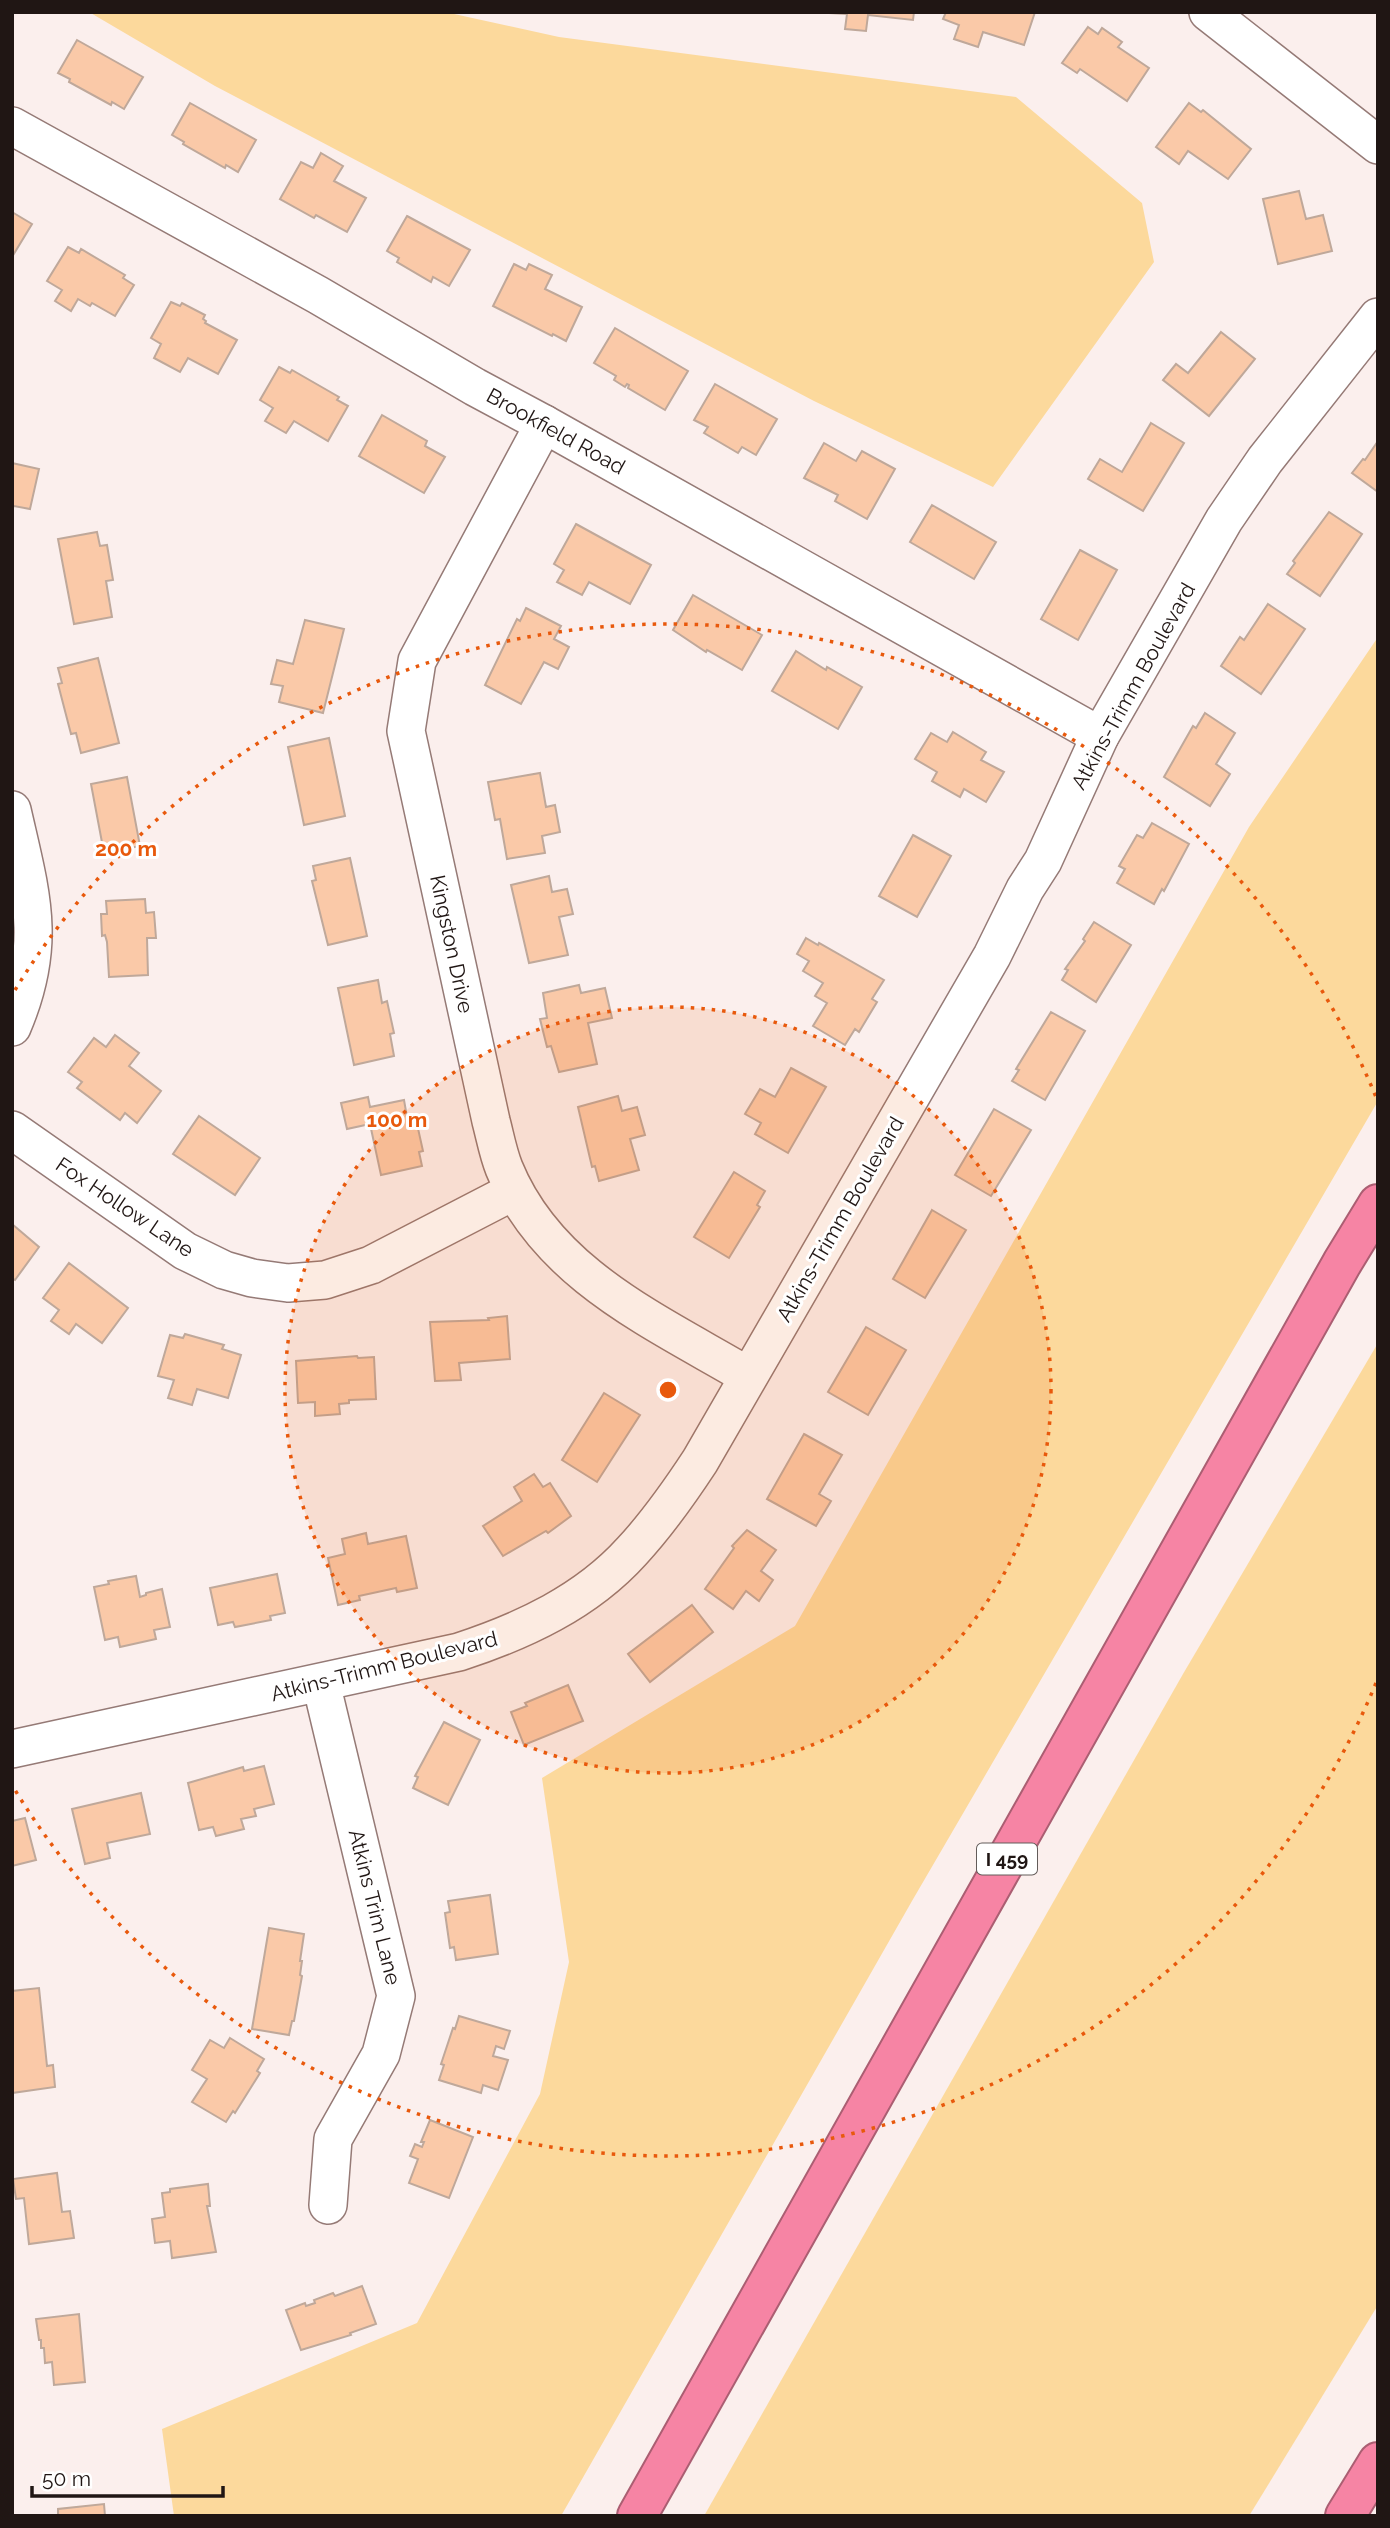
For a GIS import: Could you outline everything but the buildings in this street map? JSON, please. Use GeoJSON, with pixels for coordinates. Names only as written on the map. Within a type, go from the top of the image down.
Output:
{"type":"FeatureCollection","features":[{"type":"Feature","properties":{"kind":"highway","name":"I 459"},"geometry":{"type":"LineString","coordinates":[[637,2516],[1335,1275],[1378,1205]]}},
{"type":"Feature","properties":{"kind":"highway"},"geometry":{"type":"LineString","coordinates":[[1345,2516],[1378,2462]]}},
{"type":"Feature","properties":{"kind":"street"},"geometry":{"type":"LineString","coordinates":[[1208,12],[1378,145]]}},
{"type":"Feature","properties":{"kind":"street","name":"Brookfield Road"},"geometry":{"type":"LineString","coordinates":[[12,126],[1100,736]]}},
{"type":"Feature","properties":{"kind":"street","name":"Atkins-Trimm Boulevard"},"geometry":{"type":"LineString","coordinates":[[12,1749],[459,1652],[507,1636],[552,1614],[603,1579],[631,1552],[666,1511],[700,1461],[992,956],[1025,889],[1043,860],[1100,736],[1224,520],[1265,460],[1378,317]]}},
{"type":"Feature","properties":{"kind":"street","name":"Kingston Drive"},"geometry":{"type":"LineString","coordinates":[[544,424],[416,661],[406,731],[491,1121],[503,1165],[514,1191],[547,1239],[574,1267],[601,1289],[748,1376]]}},
{"type":"Feature","properties":{"kind":"street"},"geometry":{"type":"LineString","coordinates":[[12,810],[30,892],[34,945],[25,995],[12,1027]]}},
{"type":"Feature","properties":{"kind":"street","name":"Fox Hollow Lane"},"geometry":{"type":"LineString","coordinates":[[12,1130],[186,1251],[224,1270],[252,1278],[288,1283],[325,1280],[371,1265],[514,1191]]}},
{"type":"Feature","properties":{"kind":"street","name":"Atkins Trim Lane"},"geometry":{"type":"LineString","coordinates":[[321,1683],[396,1996],[381,2054],[333,2139],[328,2205]]}},
{"type":"Feature","properties":{"kind":"shaded area"},"geometry":{"type":"Polygon","coordinates":[[[89,12],[445,12],[559,37],[1016,97],[1142,203],[1154,262],[993,487],[814,401],[215,86],[89,12]]]}},
{"type":"Feature","properties":{"kind":"shaded area"},"geometry":{"type":"Polygon","coordinates":[[[1378,637],[1378,1101],[912,1901],[561,2516],[174,2516],[162,2429],[417,2323],[540,2094],[569,1962],[542,1778],[795,1626],[1249,827],[1378,637]]]}},
{"type":"Feature","properties":{"kind":"shaded area"},"geometry":{"type":"Polygon","coordinates":[[[1378,1343],[1378,2305],[1249,2516],[704,2516],[1183,1674],[1378,1343]]]}}]}
